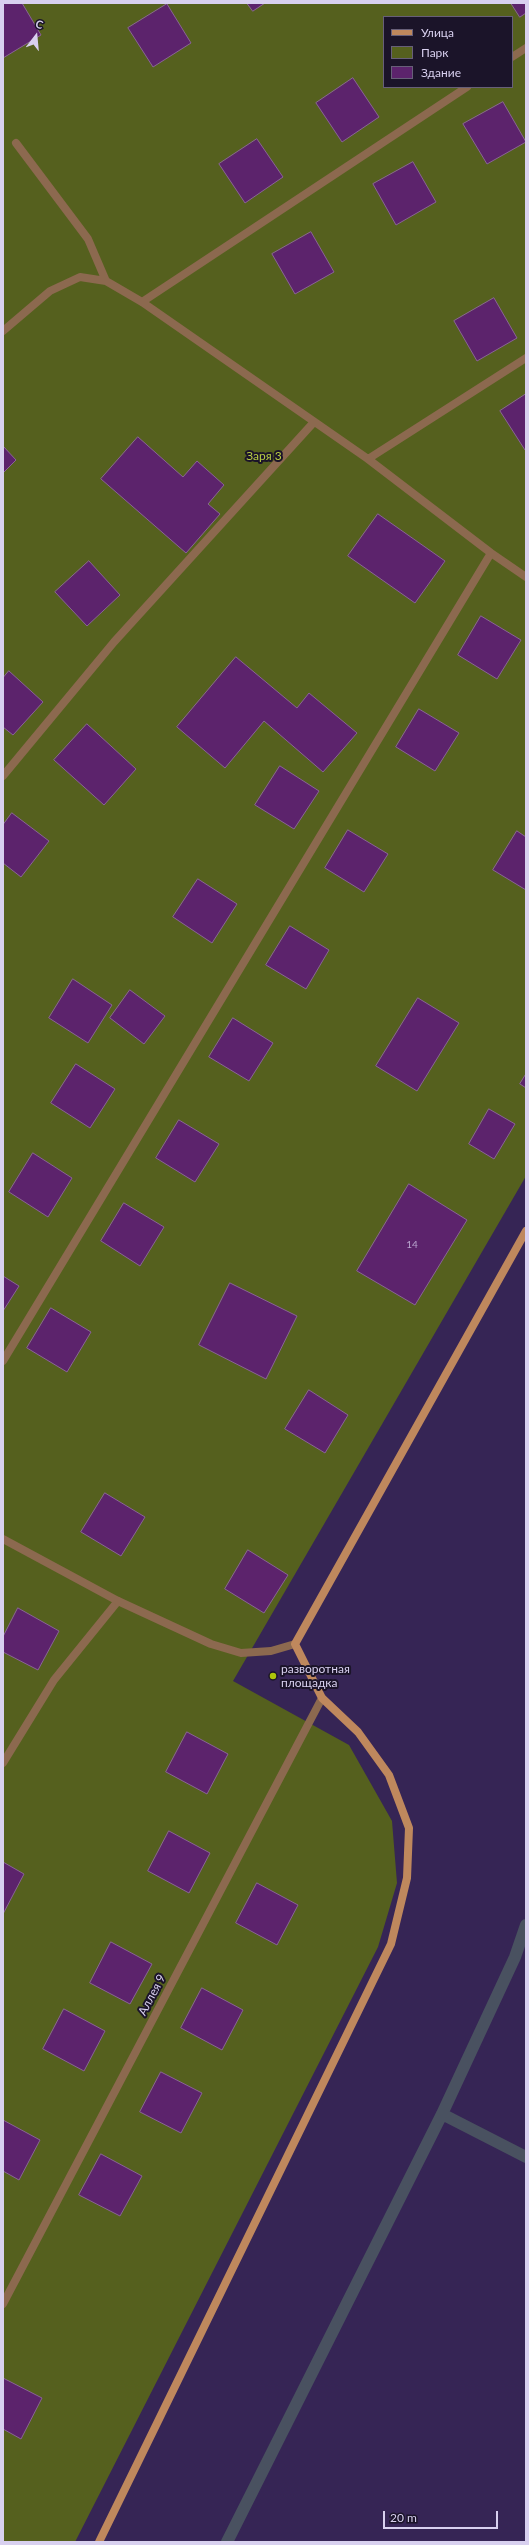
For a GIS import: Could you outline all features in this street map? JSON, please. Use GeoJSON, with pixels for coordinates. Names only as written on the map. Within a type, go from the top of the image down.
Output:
{"type":"FeatureCollection","features":[{"type":"Feature","properties":{"kind":"street"},"geometry":{"type":"LineString","coordinates":[[513,56],[526,48]]}},
{"type":"Feature","properties":{"kind":"street"},"geometry":{"type":"LineString","coordinates":[[142,302],[465,88]]}},
{"type":"Feature","properties":{"kind":"street"},"geometry":{"type":"LineString","coordinates":[[16,143],[88,239],[106,281]]}},
{"type":"Feature","properties":{"kind":"street"},"geometry":{"type":"LineString","coordinates":[[3,331],[56,288],[80,277],[106,281],[142,302],[368,459],[491,553],[526,577]]}},
{"type":"Feature","properties":{"kind":"street"},"geometry":{"type":"LineString","coordinates":[[368,459],[526,358]]}},
{"type":"Feature","properties":{"kind":"street"},"geometry":{"type":"LineString","coordinates":[[3,776],[114,642],[314,422]]}},
{"type":"Feature","properties":{"kind":"street"},"geometry":{"type":"LineString","coordinates":[[3,1361],[491,553]]}},
{"type":"Feature","properties":{"kind":"street"},"geometry":{"type":"LineString","coordinates":[[3,1539],[118,1601],[211,1644],[241,1653],[271,1651],[295,1644],[526,1231]]}},
{"type":"Feature","properties":{"kind":"street"},"geometry":{"type":"LineString","coordinates":[[3,1763],[54,1680],[118,1601]]}},
{"type":"Feature","properties":{"kind":"street"},"geometry":{"type":"LineString","coordinates":[[99,2542],[391,1944],[407,1878],[409,1828],[389,1775],[358,1732],[322,1698],[295,1644]]}},
{"type":"Feature","properties":{"kind":"street","name":"Аллея 9"},"geometry":{"type":"LineString","coordinates":[[3,2304],[322,1698]]}},
{"type":"Feature","properties":{"kind":"green space","name":"Заря 3"},"geometry":{"type":"Polygon","coordinates":[[[3,3],[526,3],[526,1176],[233,1681],[349,1745],[392,1821],[397,1883],[378,1947],[75,2542],[3,2542],[3,3]]]}},
{"type":"Feature","properties":{"kind":"building"},"geometry":{"type":"Polygon","coordinates":[[[3,3],[22,3],[41,35],[3,58],[3,3]]]}},
{"type":"Feature","properties":{"kind":"building"},"geometry":{"type":"Polygon","coordinates":[[[247,3],[265,3],[253,11],[247,3]]]}},
{"type":"Feature","properties":{"kind":"building"},"geometry":{"type":"Polygon","coordinates":[[[511,3],[526,3],[526,13],[520,17],[511,3]]]}},
{"type":"Feature","properties":{"kind":"building"},"geometry":{"type":"Polygon","coordinates":[[[167,4],[191,43],[153,67],[128,28],[167,4]]]}},
{"type":"Feature","properties":{"kind":"building"},"geometry":{"type":"Polygon","coordinates":[[[353,78],[379,117],[342,142],[316,103],[353,78]]]}},
{"type":"Feature","properties":{"kind":"building"},"geometry":{"type":"Polygon","coordinates":[[[503,102],[526,142],[487,164],[463,124],[503,102]]]}},
{"type":"Feature","properties":{"kind":"building"},"geometry":{"type":"Polygon","coordinates":[[[257,139],[283,177],[245,203],[219,164],[257,139]]]}},
{"type":"Feature","properties":{"kind":"building"},"geometry":{"type":"Polygon","coordinates":[[[413,162],[436,202],[396,225],[373,184],[413,162]]]}},
{"type":"Feature","properties":{"kind":"building"},"geometry":{"type":"Polygon","coordinates":[[[311,232],[334,272],[295,294],[272,254],[311,232]]]}},
{"type":"Feature","properties":{"kind":"building"},"geometry":{"type":"Polygon","coordinates":[[[494,298],[517,338],[477,361],[454,321],[494,298]]]}},
{"type":"Feature","properties":{"kind":"building"},"geometry":{"type":"Polygon","coordinates":[[[526,394],[526,449],[525,450],[500,411],[526,394]]]}},
{"type":"Feature","properties":{"kind":"building"},"geometry":{"type":"Polygon","coordinates":[[[138,437],[183,477],[197,461],[224,485],[208,504],[220,514],[186,553],[101,479],[138,437]]]}},
{"type":"Feature","properties":{"kind":"building"},"geometry":{"type":"Polygon","coordinates":[[[3,446],[16,460],[3,473],[3,446]]]}},
{"type":"Feature","properties":{"kind":"building"},"geometry":{"type":"Polygon","coordinates":[[[378,514],[445,561],[415,603],[348,556],[378,514]]]}},
{"type":"Feature","properties":{"kind":"building"},"geometry":{"type":"Polygon","coordinates":[[[89,561],[120,595],[87,626],[55,592],[89,561]]]}},
{"type":"Feature","properties":{"kind":"building"},"geometry":{"type":"Polygon","coordinates":[[[481,616],[521,640],[497,679],[458,655],[481,616]]]}},
{"type":"Feature","properties":{"kind":"building"},"geometry":{"type":"Polygon","coordinates":[[[236,657],[297,708],[309,693],[357,733],[323,772],[264,721],[225,768],[177,727],[236,657]]]}},
{"type":"Feature","properties":{"kind":"building"},"geometry":{"type":"Polygon","coordinates":[[[9,671],[43,702],[13,735],[3,727],[3,678],[9,671]]]}},
{"type":"Feature","properties":{"kind":"building"},"geometry":{"type":"Polygon","coordinates":[[[419,709],[459,733],[435,771],[396,747],[419,709]]]}},
{"type":"Feature","properties":{"kind":"building"},"geometry":{"type":"Polygon","coordinates":[[[87,724],[136,769],[104,805],[54,760],[87,724]]]}},
{"type":"Feature","properties":{"kind":"building"},"geometry":{"type":"Polygon","coordinates":[[[280,766],[319,791],[294,829],[255,805],[280,766]]]}},
{"type":"Feature","properties":{"kind":"building"},"geometry":{"type":"Polygon","coordinates":[[[12,813],[49,841],[21,877],[3,863],[3,825],[12,813]]]}},
{"type":"Feature","properties":{"kind":"building"},"geometry":{"type":"Polygon","coordinates":[[[348,830],[388,854],[364,892],[325,868],[348,830]]]}},
{"type":"Feature","properties":{"kind":"building"},"geometry":{"type":"Polygon","coordinates":[[[517,831],[526,837],[526,890],[493,870],[517,831]]]}},
{"type":"Feature","properties":{"kind":"building"},"geometry":{"type":"Polygon","coordinates":[[[198,879],[237,904],[212,943],[173,917],[198,879]]]}},
{"type":"Feature","properties":{"kind":"building"},"geometry":{"type":"Polygon","coordinates":[[[290,926],[329,950],[306,989],[266,965],[290,926]]]}},
{"type":"Feature","properties":{"kind":"building"},"geometry":{"type":"Polygon","coordinates":[[[73,979],[112,1005],[88,1043],[49,1018],[73,979]]]}},
{"type":"Feature","properties":{"kind":"building"},"geometry":{"type":"Polygon","coordinates":[[[130,990],[165,1016],[144,1044],[110,1018],[130,990]]]}},
{"type":"Feature","properties":{"kind":"building"},"geometry":{"type":"Polygon","coordinates":[[[418,998],[459,1023],[417,1091],[376,1066],[418,998]]]}},
{"type":"Feature","properties":{"kind":"building"},"geometry":{"type":"Polygon","coordinates":[[[233,1018],[273,1043],[249,1081],[209,1057],[233,1018]]]}},
{"type":"Feature","properties":{"kind":"building"},"geometry":{"type":"Polygon","coordinates":[[[76,1064],[115,1089],[90,1128],[51,1103],[76,1064]]]}},
{"type":"Feature","properties":{"kind":"building"},"geometry":{"type":"Polygon","coordinates":[[[526,1074],[526,1088],[520,1084],[526,1074]]]}},
{"type":"Feature","properties":{"kind":"building"},"geometry":{"type":"Polygon","coordinates":[[[489,1109],[515,1124],[494,1159],[469,1144],[489,1109]]]}},
{"type":"Feature","properties":{"kind":"building"},"geometry":{"type":"Polygon","coordinates":[[[179,1120],[219,1144],[195,1182],[156,1158],[179,1120]]]}},
{"type":"Feature","properties":{"kind":"building"},"geometry":{"type":"Polygon","coordinates":[[[33,1153],[72,1178],[48,1217],[9,1192],[33,1153]]]}},
{"type":"Feature","properties":{"kind":"building"},"geometry":{"type":"Polygon","coordinates":[[[409,1184],[467,1220],[415,1305],[357,1271],[409,1184]]]}},
{"type":"Feature","properties":{"kind":"building"},"geometry":{"type":"Polygon","coordinates":[[[124,1203],[164,1227],[140,1266],[101,1241],[124,1203]]]}},
{"type":"Feature","properties":{"kind":"building"},"geometry":{"type":"Polygon","coordinates":[[[3,1276],[19,1286],[3,1311],[3,1276]]]}},
{"type":"Feature","properties":{"kind":"building"},"geometry":{"type":"Polygon","coordinates":[[[230,1283],[297,1316],[266,1379],[199,1345],[230,1283]]]}},
{"type":"Feature","properties":{"kind":"building"},"geometry":{"type":"Polygon","coordinates":[[[51,1308],[91,1332],[67,1372],[27,1348],[51,1308]]]}},
{"type":"Feature","properties":{"kind":"building"},"geometry":{"type":"Polygon","coordinates":[[[309,1390],[348,1415],[325,1453],[285,1429],[309,1390]]]}},
{"type":"Feature","properties":{"kind":"building"},"geometry":{"type":"Polygon","coordinates":[[[105,1493],[145,1517],[121,1556],[81,1532],[105,1493]]]}},
{"type":"Feature","properties":{"kind":"building"},"geometry":{"type":"Polygon","coordinates":[[[248,1550],[288,1575],[264,1613],[225,1589],[248,1550]]]}},
{"type":"Feature","properties":{"kind":"building"},"geometry":{"type":"Polygon","coordinates":[[[18,1608],[59,1631],[38,1670],[3,1652],[3,1637],[18,1608]]]}},
{"type":"Feature","properties":{"kind":"building"},"geometry":{"type":"Polygon","coordinates":[[[187,1732],[228,1754],[207,1794],[166,1772],[187,1732]]]}},
{"type":"Feature","properties":{"kind":"building"},"geometry":{"type":"Polygon","coordinates":[[[169,1831],[210,1853],[189,1893],[148,1871],[169,1831]]]}},
{"type":"Feature","properties":{"kind":"building"},"geometry":{"type":"Polygon","coordinates":[[[3,1862],[24,1874],[3,1914],[3,1862]]]}},
{"type":"Feature","properties":{"kind":"building"},"geometry":{"type":"Polygon","coordinates":[[[257,1883],[298,1905],[277,1945],[236,1923],[257,1883]]]}},
{"type":"Feature","properties":{"kind":"building"},"geometry":{"type":"Polygon","coordinates":[[[111,1942],[152,1964],[130,2004],[90,1983],[111,1942]]]}},
{"type":"Feature","properties":{"kind":"building"},"geometry":{"type":"Polygon","coordinates":[[[202,1988],[243,2010],[222,2050],[181,2028],[202,1988]]]}},
{"type":"Feature","properties":{"kind":"building"},"geometry":{"type":"Polygon","coordinates":[[[64,2009],[105,2031],[84,2071],[43,2049],[64,2009]]]}},
{"type":"Feature","properties":{"kind":"building"},"geometry":{"type":"Polygon","coordinates":[[[161,2072],[202,2093],[181,2133],[140,2112],[161,2072]]]}},
{"type":"Feature","properties":{"kind":"building"},"geometry":{"type":"Polygon","coordinates":[[[3,2120],[40,2140],[19,2180],[3,2171],[3,2120]]]}},
{"type":"Feature","properties":{"kind":"building"},"geometry":{"type":"Polygon","coordinates":[[[101,2154],[142,2176],[120,2216],[79,2195],[101,2154]]]}},
{"type":"Feature","properties":{"kind":"building"},"geometry":{"type":"Polygon","coordinates":[[[3,2378],[42,2398],[21,2439],[3,2429],[3,2378]]]}},
{"type":"Feature","properties":{"kind":"waterway"},"geometry":{"type":"LineString","coordinates":[[227,2542],[442,2114],[515,1957],[526,1925]]}},
{"type":"Feature","properties":{"kind":"waterway"},"geometry":{"type":"LineString","coordinates":[[442,2114],[526,2157]]}},
{"type":"Feature","properties":{"kind":"place","name":"разворотная площадка"},"geometry":{"type":"Point","coordinates":[273,1676]}}]}
